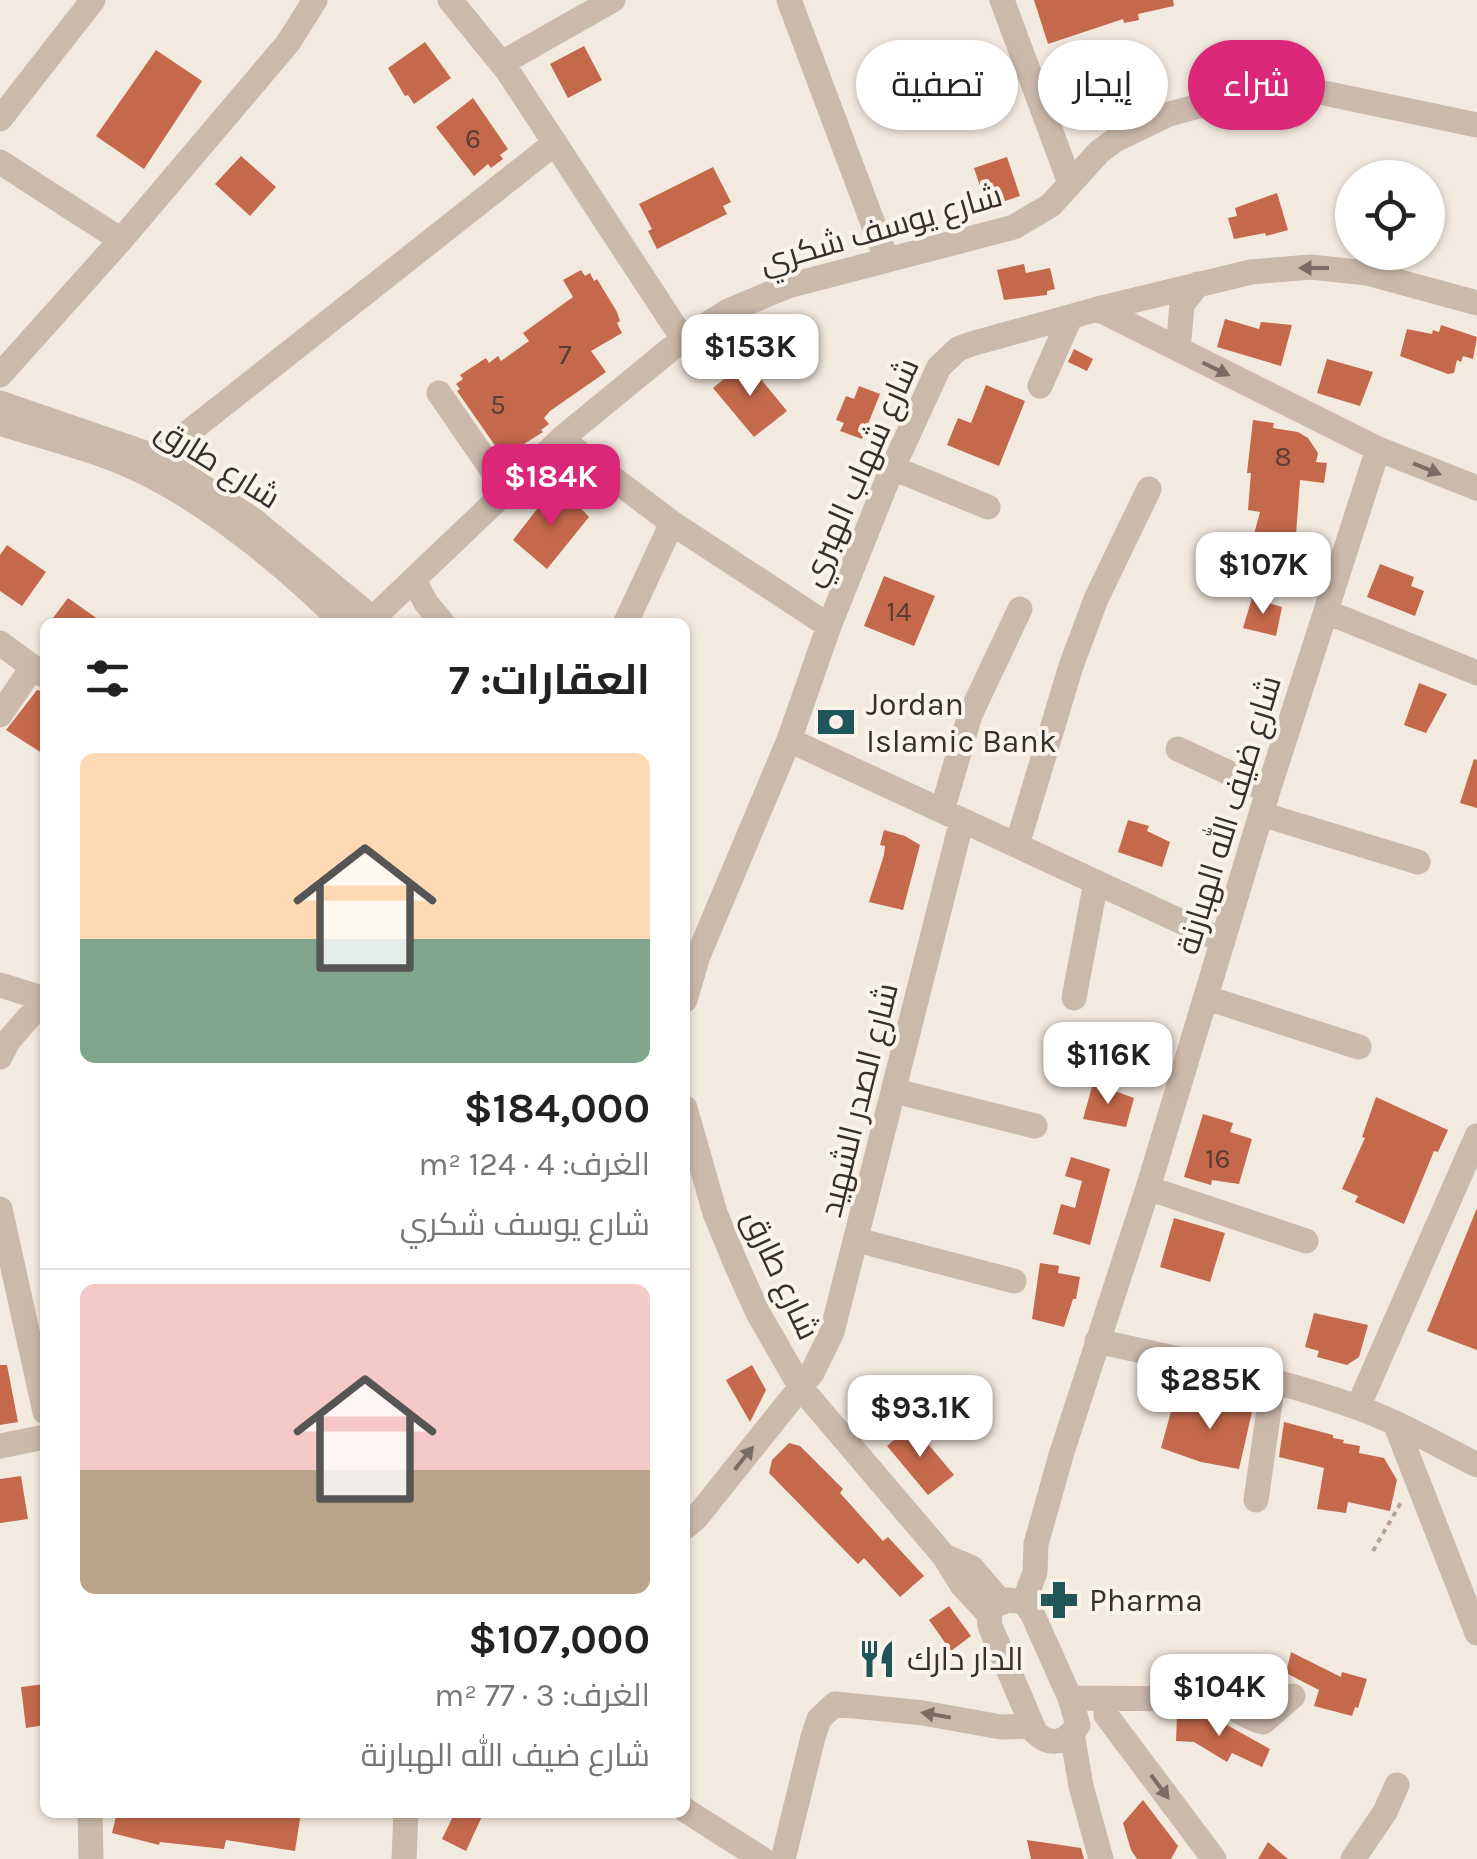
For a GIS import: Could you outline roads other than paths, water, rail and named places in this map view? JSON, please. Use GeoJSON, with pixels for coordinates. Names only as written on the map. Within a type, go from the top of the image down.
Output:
{"type":"FeatureCollection","features":[{"type":"Feature","properties":{"kind":"street"},"geometry":{"type":"LineString","coordinates":[[0,119],[93,0]]}},
{"type":"Feature","properties":{"kind":"street"},"geometry":{"type":"LineString","coordinates":[[0,375],[11,344],[120,240],[288,43],[315,0]]}},
{"type":"Feature","properties":{"kind":"street"},"geometry":{"type":"LineString","coordinates":[[450,0],[502,63],[683,339]]}},
{"type":"Feature","properties":{"kind":"street"},"geometry":{"type":"LineString","coordinates":[[502,63],[614,0]]}},
{"type":"Feature","properties":{"kind":"street"},"geometry":{"type":"LineString","coordinates":[[790,0],[886,258]]}},
{"type":"Feature","properties":{"kind":"street"},"geometry":{"type":"LineString","coordinates":[[1002,0],[1070,182]]}},
{"type":"Feature","properties":{"kind":"street","name":"شارع يوسف شكري"},"geometry":{"type":"LineString","coordinates":[[376,618],[561,439],[683,339],[728,311],[770,292],[1030,220],[1051,205],[1100,152],[1140,128],[1169,114],[1263,89],[1305,89],[1477,125]]}},
{"type":"Feature","properties":{"kind":"street"},"geometry":{"type":"LineString","coordinates":[[157,457],[555,143]]}},
{"type":"Feature","properties":{"kind":"street"},"geometry":{"type":"LineString","coordinates":[[0,162],[120,240]]}},
{"type":"Feature","properties":{"kind":"street","name":"شارع شهاب الهبري"},"geometry":{"type":"LineString","coordinates":[[691,961],[789,740],[828,626],[893,468],[947,357],[972,344],[1098,308],[1250,272],[1336,268],[1399,280],[1477,304]]}},
{"type":"Feature","properties":{"kind":"street"},"geometry":{"type":"LineString","coordinates":[[1178,350],[1182,305],[1198,284]]}},
{"type":"Feature","properties":{"kind":"street"},"geometry":{"type":"LineString","coordinates":[[1098,308],[1378,449],[1477,488]]}},
{"type":"Feature","properties":{"kind":"street"},"geometry":{"type":"LineString","coordinates":[[1040,386],[1070,318]]}},
{"type":"Feature","properties":{"kind":"street"},"geometry":{"type":"LineString","coordinates":[[439,393],[506,490]]}},
{"type":"Feature","properties":{"kind":"street","name":"شارع طارق"},"geometry":{"type":"LineString","coordinates":[[0,403],[157,457],[252,520],[369,618]]}},
{"type":"Feature","properties":{"kind":"street","name":"شارع طارق"},"geometry":{"type":"LineString","coordinates":[[0,423],[104,455],[162,482],[298,578],[338,618]]}},
{"type":"Feature","properties":{"kind":"street"},"geometry":{"type":"LineString","coordinates":[[561,439],[672,523],[828,626]]}},
{"type":"Feature","properties":{"kind":"street","name":"شارع ضيف الله الهبارنة"},"geometry":{"type":"LineString","coordinates":[[1006,1604],[1019,1571],[1036,1544],[1378,449]]}},
{"type":"Feature","properties":{"kind":"street"},"geometry":{"type":"LineString","coordinates":[[893,468],[988,507]]}},
{"type":"Feature","properties":{"kind":"street"},"geometry":{"type":"LineString","coordinates":[[1017,845],[1071,666],[1096,599],[1149,488]]}},
{"type":"Feature","properties":{"kind":"street"},"geometry":{"type":"LineString","coordinates":[[628,618],[672,523]]}},
{"type":"Feature","properties":{"kind":"street"},"geometry":{"type":"LineString","coordinates":[[414,580],[439,618]]}},
{"type":"Feature","properties":{"kind":"street","name":"شارع الصدر الشهيد"},"geometry":{"type":"LineString","coordinates":[[690,1522],[812,1372],[832,1332],[895,1091],[970,715],[1020,609]]}},
{"type":"Feature","properties":{"kind":"street"},"geometry":{"type":"LineString","coordinates":[[1328,612],[1477,673]]}},
{"type":"Feature","properties":{"kind":"street"},"geometry":{"type":"LineString","coordinates":[[0,643],[39,672],[0,715]]}},
{"type":"Feature","properties":{"kind":"street"},"geometry":{"type":"LineString","coordinates":[[789,740],[1223,941]]}},
{"type":"Feature","properties":{"kind":"street"},"geometry":{"type":"LineString","coordinates":[[1178,749],[1265,803],[1418,862]]}},
{"type":"Feature","properties":{"kind":"street"},"geometry":{"type":"LineString","coordinates":[[1074,998],[1096,882]]}},
{"type":"Feature","properties":{"kind":"street"},"geometry":{"type":"LineString","coordinates":[[0,985],[40,997]]}},
{"type":"Feature","properties":{"kind":"street"},"geometry":{"type":"LineString","coordinates":[[1207,998],[1359,1047]]}},
{"type":"Feature","properties":{"kind":"street"},"geometry":{"type":"LineString","coordinates":[[0,1056],[40,1005]]}},
{"type":"Feature","properties":{"kind":"street"},"geometry":{"type":"LineString","coordinates":[[895,1091],[1035,1126]]}},
{"type":"Feature","properties":{"kind":"street"},"geometry":{"type":"LineString","coordinates":[[1358,1408],[1477,1136]]}},
{"type":"Feature","properties":{"kind":"street","name":"شارع طارق"},"geometry":{"type":"LineString","coordinates":[[690,1141],[736,1264],[800,1388],[944,1556],[972,1568],[1006,1604],[1070,1698],[1059,1731]]}},
{"type":"Feature","properties":{"kind":"street"},"geometry":{"type":"LineString","coordinates":[[1148,1188],[1306,1241]]}},
{"type":"Feature","properties":{"kind":"street"},"geometry":{"type":"LineString","coordinates":[[1,1222],[40,1384]]}},
{"type":"Feature","properties":{"kind":"street"},"geometry":{"type":"LineString","coordinates":[[857,1240],[1014,1281]]}},
{"type":"Feature","properties":{"kind":"street"},"geometry":{"type":"LineString","coordinates":[[1098,1340],[1273,1382],[1358,1408],[1477,1466]]}},
{"type":"Feature","properties":{"kind":"street"},"geometry":{"type":"LineString","coordinates":[[1256,1500],[1273,1382]]}},
{"type":"Feature","properties":{"kind":"street"},"geometry":{"type":"LineString","coordinates":[[1395,1423],[1477,1633]]}},
{"type":"Feature","properties":{"kind":"street"},"geometry":{"type":"LineString","coordinates":[[0,1446],[40,1438]]}},
{"type":"Feature","properties":{"kind":"street"},"geometry":{"type":"LineString","coordinates":[[1428,1506],[1437,1444]]}},
{"type":"Feature","properties":{"kind":"street","name":"شارع طارق"},"geometry":{"type":"LineString","coordinates":[[1006,1604],[990,1626],[1059,1731],[1103,1855]]}},
{"type":"Feature","properties":{"kind":"street"},"geometry":{"type":"LineString","coordinates":[[1070,1698],[1114,1707],[1220,1700],[1263,1722],[1293,1696]]}},
{"type":"Feature","properties":{"kind":"street"},"geometry":{"type":"LineString","coordinates":[[783,1859],[819,1719],[835,1704],[922,1713],[1001,1728],[1059,1731],[1114,1707]]}},
{"type":"Feature","properties":{"kind":"street"},"geometry":{"type":"LineString","coordinates":[[1114,1707],[1214,1859]]}},
{"type":"Feature","properties":{"kind":"street"},"geometry":{"type":"LineString","coordinates":[[1353,1859],[1386,1812],[1396,1785]]}},
{"type":"Feature","properties":{"kind":"street"},"geometry":{"type":"LineString","coordinates":[[690,1813],[762,1859]]}},
{"type":"Feature","properties":{"kind":"street"},"geometry":{"type":"LineString","coordinates":[[90,1818],[92,1859]]}},
{"type":"Feature","properties":{"kind":"street"},"geometry":{"type":"LineString","coordinates":[[404,1859],[406,1818]]}},
{"type":"Feature","properties":{"kind":"place","name":"Jordan Islamic Bank"},"geometry":{"type":"Point","coordinates":[836,722]}},
{"type":"Feature","properties":{"kind":"place","name":"Pharma"},"geometry":{"type":"Point","coordinates":[1059,1600]}},
{"type":"Feature","properties":{"kind":"place","name":"الدار دارك"},"geometry":{"type":"Point","coordinates":[877,1659]}}]}
